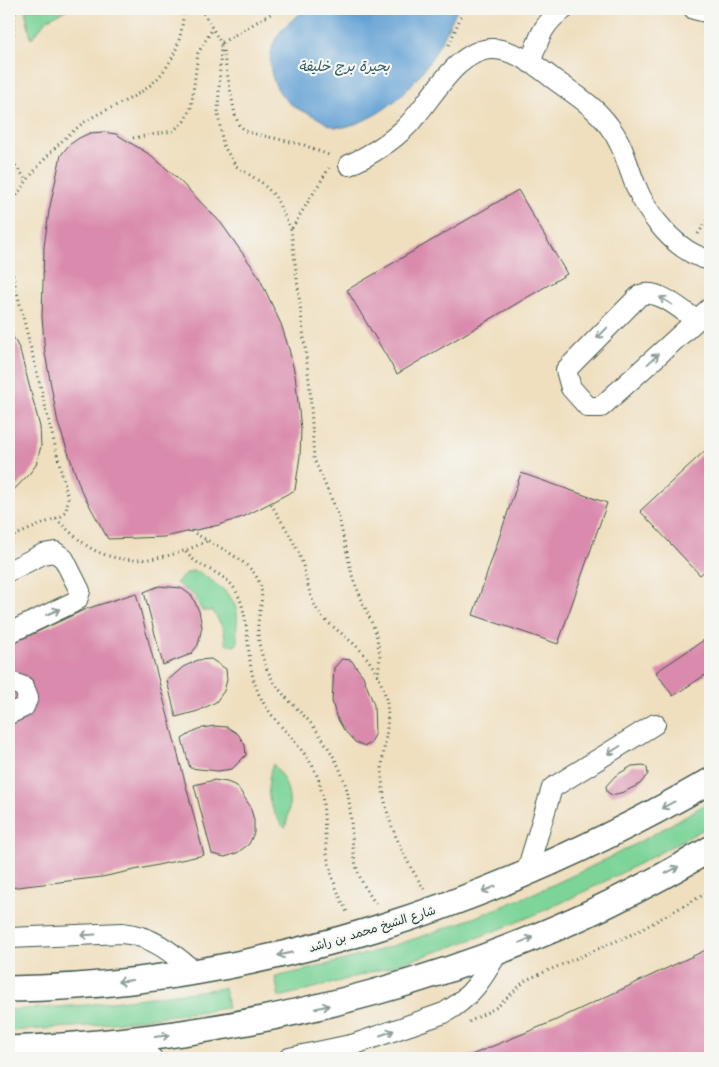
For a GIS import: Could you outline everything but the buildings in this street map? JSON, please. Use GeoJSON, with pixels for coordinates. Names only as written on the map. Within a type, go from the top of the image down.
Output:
{"type":"FeatureCollection","features":[{"type":"Feature","properties":{"kind":"main road","name":"شارع الشيخ محمد بن راشد"},"geometry":{"type":"LineString","coordinates":[[9,990],[89,985],[194,972],[302,951],[358,935],[437,909],[526,874],[625,827],[710,781]]}},
{"type":"Feature","properties":{"kind":"main road"},"geometry":{"type":"LineString","coordinates":[[9,1049],[120,1041],[248,1024],[338,1003],[420,979],[499,950],[600,908],[710,849]]}},
{"type":"Feature","properties":{"kind":"street"},"geometry":{"type":"LineString","coordinates":[[530,63],[543,28],[553,16],[564,9]]}},
{"type":"Feature","properties":{"kind":"street"},"geometry":{"type":"LineString","coordinates":[[694,9],[710,13]]}},
{"type":"Feature","properties":{"kind":"street"},"geometry":{"type":"LineString","coordinates":[[342,162],[376,151],[405,129],[457,65],[473,52],[494,49],[504,50],[530,63],[599,114],[618,138],[636,187],[656,221],[686,250],[710,260]]}},
{"type":"Feature","properties":{"kind":"street"},"geometry":{"type":"LineString","coordinates":[[646,292],[654,294],[703,313],[602,407],[588,406],[571,388],[566,370],[640,295],[646,292]]}},
{"type":"Feature","properties":{"kind":"street"},"geometry":{"type":"LineString","coordinates":[[9,571],[44,554],[55,552],[64,559],[80,590],[76,600],[72,603],[9,633]]}},
{"type":"Feature","properties":{"kind":"street"},"geometry":{"type":"LineString","coordinates":[[9,684],[14,683],[24,687],[28,697],[24,707],[9,714]]}},
{"type":"Feature","properties":{"kind":"street"},"geometry":{"type":"LineString","coordinates":[[526,874],[552,788],[655,724]]}},
{"type":"Feature","properties":{"kind":"street"},"geometry":{"type":"LineString","coordinates":[[10,938],[137,934],[163,946],[194,972]]}},
{"type":"Feature","properties":{"kind":"street"},"geometry":{"type":"LineString","coordinates":[[289,1058],[356,1051],[444,1013],[455,1007],[475,990],[499,950]]}},
{"type":"Feature","properties":{"kind":"street"},"geometry":{"type":"LineString","coordinates":[[120,1041],[152,1058]]}},
{"type":"Feature","properties":{"kind":"path"},"geometry":{"type":"LineString","coordinates":[[9,89],[15,9]]}},
{"type":"Feature","properties":{"kind":"path"},"geometry":{"type":"LineString","coordinates":[[9,208],[27,180],[63,141],[82,124],[104,110],[136,95],[165,70],[181,36],[183,9]]}},
{"type":"Feature","properties":{"kind":"path"},"geometry":{"type":"LineString","coordinates":[[201,9],[222,44],[235,115],[243,128],[256,135],[304,145],[342,162],[291,229]]}},
{"type":"Feature","properties":{"kind":"path"},"geometry":{"type":"LineString","coordinates":[[222,44],[279,9]]}},
{"type":"Feature","properties":{"kind":"path"},"geometry":{"type":"LineString","coordinates":[[444,54],[464,9]]}},
{"type":"Feature","properties":{"kind":"path"},"geometry":{"type":"LineString","coordinates":[[133,138],[173,130],[184,121],[191,109],[198,53],[213,28]]}},
{"type":"Feature","properties":{"kind":"path"},"geometry":{"type":"LineString","coordinates":[[222,44],[218,114],[223,146],[236,166],[262,184],[275,196],[291,229],[310,389],[314,459],[338,514],[351,571],[376,633],[380,655],[378,676]]}},
{"type":"Feature","properties":{"kind":"path"},"geometry":{"type":"LineString","coordinates":[[9,158],[27,180]]}},
{"type":"Feature","properties":{"kind":"path"},"geometry":{"type":"LineString","coordinates":[[9,197],[13,201]]}},
{"type":"Feature","properties":{"kind":"path"},"geometry":{"type":"LineString","coordinates":[[9,260],[68,498],[66,511],[56,519],[9,538]]}},
{"type":"Feature","properties":{"kind":"path"},"geometry":{"type":"LineString","coordinates":[[270,504],[300,557],[316,609],[329,625],[359,649],[378,676],[388,710],[389,727],[382,768],[389,818],[403,855],[437,909]]}},
{"type":"Feature","properties":{"kind":"path"},"geometry":{"type":"LineString","coordinates":[[56,519],[92,549],[115,556],[139,560],[163,558],[186,552],[208,541]]}},
{"type":"Feature","properties":{"kind":"path"},"geometry":{"type":"LineString","coordinates":[[191,531],[244,564],[260,582],[263,594],[259,633],[263,661],[282,694],[309,722],[336,761],[351,806],[353,846],[357,870],[369,893],[390,924]]}},
{"type":"Feature","properties":{"kind":"path"},"geometry":{"type":"LineString","coordinates":[[186,552],[197,564],[229,582],[240,599],[251,673],[256,689],[264,703],[309,761],[317,775],[324,807],[326,852],[331,878],[358,935]]}},
{"type":"Feature","properties":{"kind":"path"},"geometry":{"type":"LineString","coordinates":[[466,1023],[498,1007],[526,980],[635,933],[710,891]]}},
{"type":"Feature","properties":{"kind":"green space"},"geometry":{"type":"Polygon","coordinates":[[[25,9],[68,9],[48,19],[31,39],[25,9]]]}},
{"type":"Feature","properties":{"kind":"green space"},"geometry":{"type":"Polygon","coordinates":[[[192,571],[199,572],[217,585],[233,601],[237,618],[238,642],[235,646],[226,644],[223,628],[213,611],[202,611],[194,595],[176,583],[185,574],[192,571]]]}},
{"type":"Feature","properties":{"kind":"green space"},"geometry":{"type":"Polygon","coordinates":[[[273,764],[283,779],[288,794],[289,810],[285,828],[271,806],[269,798],[269,781],[273,764]]]}},
{"type":"Feature","properties":{"kind":"green space"},"geometry":{"type":"Polygon","coordinates":[[[710,801],[710,825],[706,828],[607,881],[556,905],[477,938],[421,957],[279,997],[275,977],[389,947],[500,907],[608,858],[660,831],[710,801]]]}},
{"type":"Feature","properties":{"kind":"green space"},"geometry":{"type":"Polygon","coordinates":[[[224,988],[228,1008],[89,1026],[9,1031],[9,1010],[86,1005],[224,988]]]}},
{"type":"Feature","properties":{"kind":"water","name":"بحيرة برج خليفة"},"geometry":{"type":"Polygon","coordinates":[[[307,9],[457,9],[432,58],[396,100],[359,123],[339,127],[330,125],[315,116],[299,110],[286,100],[279,92],[271,72],[270,61],[275,40],[287,25],[307,9]]]}}]}
